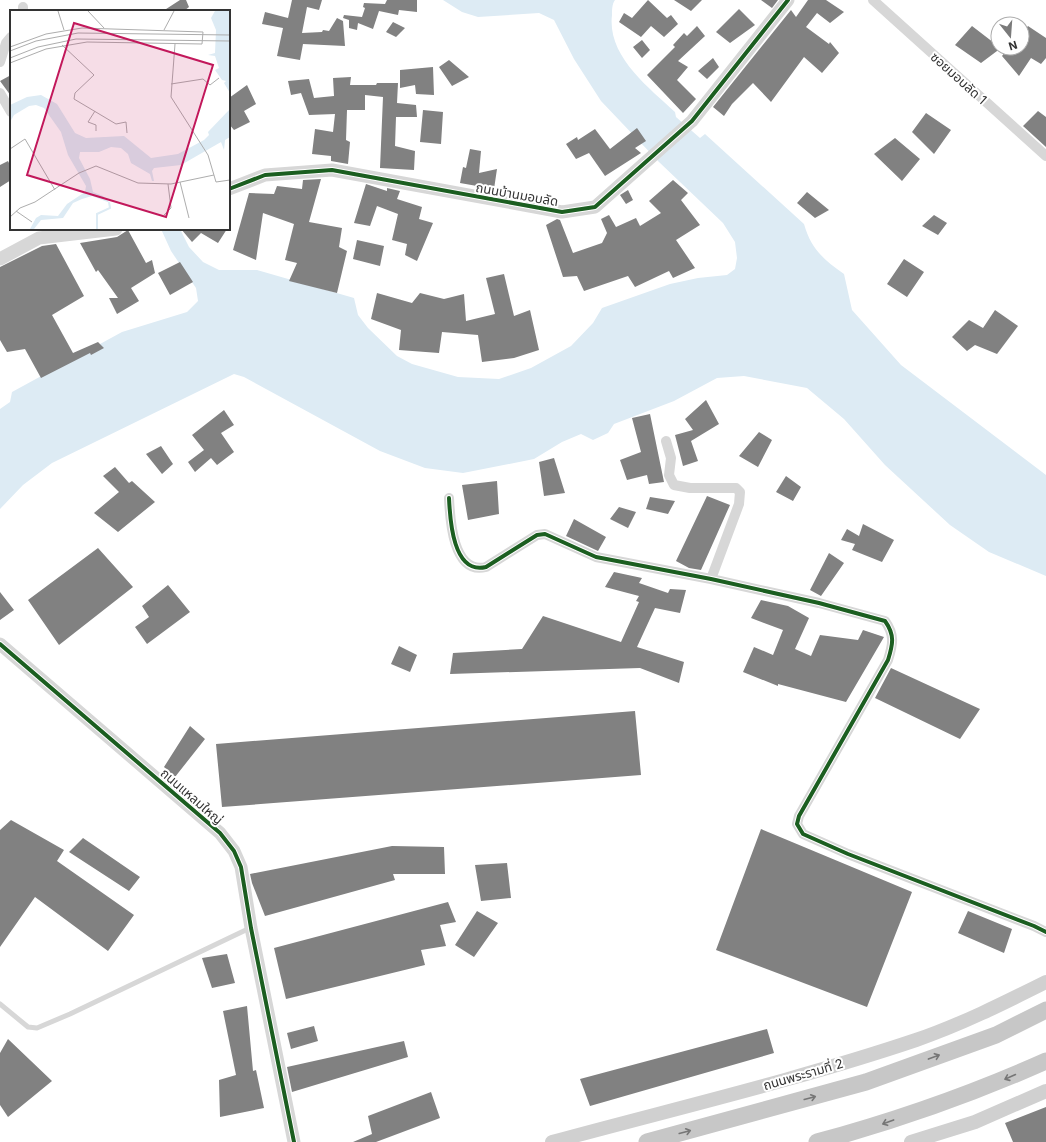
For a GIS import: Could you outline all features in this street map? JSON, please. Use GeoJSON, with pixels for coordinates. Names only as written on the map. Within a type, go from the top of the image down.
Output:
{"type":"FeatureCollection","features":[{"type":"Feature","properties":{"kind":"highway","name":"ถนนพระรามที่ 2"},"geometry":{"type":"LineString","coordinates":[[647,1142],[866,1082],[996,1034],[1046,1010]]}},
{"type":"Feature","properties":{"kind":"highway"},"geometry":{"type":"LineString","coordinates":[[817,1142],[872,1127],[997,1083],[1046,1061]]}},
{"type":"Feature","properties":{"kind":"main road","name":"ถนนพระรามที่ 2"},"geometry":{"type":"LineString","coordinates":[[552,1142],[802,1075],[917,1039],[992,1008],[1046,982]]}},
{"type":"Feature","properties":{"kind":"main road"},"geometry":{"type":"LineString","coordinates":[[911,1142],[975,1122],[1046,1091]]}},
{"type":"Feature","properties":{"kind":"street","name":"ถนนบ้านมอบลัด"},"geometry":{"type":"LineString","coordinates":[[230,189],[265,175],[332,170],[562,212],[596,207],[650,157],[692,121],[788,0]]}},
{"type":"Feature","properties":{"kind":"street","name":"ซอยมอบลัด 1"},"geometry":{"type":"LineString","coordinates":[[873,0],[1046,156]]}},
{"type":"Feature","properties":{"kind":"street"},"geometry":{"type":"LineString","coordinates":[[0,62],[6,43],[10,38]]}},
{"type":"Feature","properties":{"kind":"street"},"geometry":{"type":"LineString","coordinates":[[0,93],[10,110]]}},
{"type":"Feature","properties":{"kind":"street"},"geometry":{"type":"LineString","coordinates":[[0,259],[39,238],[59,232],[97,230]]}},
{"type":"Feature","properties":{"kind":"street"},"geometry":{"type":"LineString","coordinates":[[666,441],[672,465],[669,475],[674,485],[690,488],[736,488],[740,492],[739,504],[711,579]]}},
{"type":"Feature","properties":{"kind":"street"},"geometry":{"type":"LineString","coordinates":[[449,498],[450,524],[457,546],[463,560],[469,566],[477,569],[486,567],[537,535],[545,534],[596,557],[711,579],[819,603],[885,621],[891,629],[894,643],[888,660],[799,816],[797,824],[803,834],[848,854],[1046,932]]}},
{"type":"Feature","properties":{"kind":"street","name":"ถนนแหลมใหญ่"},"geometry":{"type":"LineString","coordinates":[[0,644],[220,833],[234,851],[241,867],[251,928],[294,1142]]}},
{"type":"Feature","properties":{"kind":"lane"},"geometry":{"type":"LineString","coordinates":[[0,1004],[28,1027],[37,1028],[70,1014],[251,928]]}},
{"type":"Feature","properties":{"kind":"shaded area"},"geometry":{"type":"Polygon","coordinates":[[[443,0],[615,0],[612,9],[612,30],[616,44],[632,70],[675,112],[676,117],[700,138],[705,134],[804,224],[814,247],[824,259],[844,274],[852,310],[901,365],[1046,475],[1046,576],[989,552],[950,525],[885,465],[844,419],[807,388],[744,376],[717,378],[674,401],[614,424],[608,433],[593,440],[581,434],[562,442],[534,459],[463,473],[425,468],[380,451],[244,377],[234,374],[52,463],[23,485],[0,509],[0,409],[10,402],[12,392],[122,332],[187,312],[198,301],[196,288],[171,251],[161,230],[180,230],[189,247],[203,262],[219,270],[257,270],[354,298],[358,315],[368,328],[397,356],[412,364],[458,377],[499,379],[531,368],[571,346],[593,323],[602,308],[670,284],[698,278],[727,275],[735,269],[737,258],[735,242],[723,223],[659,162],[601,101],[574,59],[554,20],[539,13],[478,17],[462,12],[443,0]]]}},
{"type":"Feature","properties":{"kind":"building"},"geometry":{"type":"Polygon","coordinates":[[[180,0],[186,0],[189,7],[185,10],[165,10],[180,0]]]}},
{"type":"Feature","properties":{"kind":"building"},"geometry":{"type":"Polygon","coordinates":[[[292,0],[322,0],[319,10],[307,7],[302,33],[322,32],[323,30],[329,31],[337,18],[343,21],[345,46],[303,44],[300,60],[277,56],[283,28],[262,24],[265,12],[288,18],[292,0]]]}},
{"type":"Feature","properties":{"kind":"building"},"geometry":{"type":"Polygon","coordinates":[[[387,0],[417,0],[417,12],[399,10],[398,15],[379,11],[373,29],[358,23],[357,30],[349,28],[349,20],[343,18],[344,15],[362,17],[365,8],[363,7],[364,3],[385,4],[387,0]]]}},
{"type":"Feature","properties":{"kind":"building"},"geometry":{"type":"Polygon","coordinates":[[[648,0],[667,18],[671,15],[678,24],[664,37],[651,26],[641,37],[619,22],[624,13],[632,18],[648,0]]]}},
{"type":"Feature","properties":{"kind":"building"},"geometry":{"type":"Polygon","coordinates":[[[674,0],[702,0],[691,11],[674,0]]]}},
{"type":"Feature","properties":{"kind":"building"},"geometry":{"type":"Polygon","coordinates":[[[761,0],[778,0],[772,8],[761,0]]]}},
{"type":"Feature","properties":{"kind":"building"},"geometry":{"type":"Polygon","coordinates":[[[808,0],[826,0],[844,12],[830,23],[817,13],[806,27],[829,44],[830,42],[839,53],[822,73],[804,57],[771,102],[753,83],[732,104],[724,116],[713,107],[791,10],[796,17],[808,0]]]}},
{"type":"Feature","properties":{"kind":"building"},"geometry":{"type":"Polygon","coordinates":[[[739,9],[755,25],[730,43],[716,32],[739,9]]]}},
{"type":"Feature","properties":{"kind":"building"},"geometry":{"type":"Polygon","coordinates":[[[393,22],[405,28],[396,37],[386,32],[393,22]]]}},
{"type":"Feature","properties":{"kind":"building"},"geometry":{"type":"Polygon","coordinates":[[[697,26],[705,36],[678,61],[688,67],[677,80],[696,99],[683,113],[647,75],[675,47],[673,45],[684,33],[687,36],[697,26]]]}},
{"type":"Feature","properties":{"kind":"building"},"geometry":{"type":"Polygon","coordinates":[[[972,26],[990,40],[990,56],[981,63],[955,45],[972,26]]]}},
{"type":"Feature","properties":{"kind":"building"},"geometry":{"type":"Polygon","coordinates":[[[1030,27],[1046,38],[1046,58],[1041,64],[1031,58],[1019,76],[1002,56],[1030,56],[1030,27]]]}},
{"type":"Feature","properties":{"kind":"building"},"geometry":{"type":"Polygon","coordinates":[[[642,40],[650,50],[642,58],[633,47],[642,40]]]}},
{"type":"Feature","properties":{"kind":"building"},"geometry":{"type":"Polygon","coordinates":[[[713,58],[719,67],[707,79],[698,71],[713,58]]]}},
{"type":"Feature","properties":{"kind":"building"},"geometry":{"type":"Polygon","coordinates":[[[449,60],[469,77],[452,86],[439,67],[449,60]]]}},
{"type":"Feature","properties":{"kind":"building"},"geometry":{"type":"Polygon","coordinates":[[[433,67],[434,95],[416,94],[415,85],[400,88],[400,70],[433,67]]]}},
{"type":"Feature","properties":{"kind":"building"},"geometry":{"type":"Polygon","coordinates":[[[10,76],[10,95],[0,81],[10,76]]]}},
{"type":"Feature","properties":{"kind":"building"},"geometry":{"type":"Polygon","coordinates":[[[351,77],[350,85],[398,83],[397,103],[416,105],[417,117],[396,117],[395,146],[415,151],[414,170],[380,168],[383,97],[365,95],[365,110],[347,110],[346,140],[350,142],[348,164],[331,161],[331,156],[312,154],[315,129],[333,132],[335,114],[309,115],[301,93],[291,95],[288,81],[309,79],[314,98],[334,96],[333,78],[351,77]]]}},
{"type":"Feature","properties":{"kind":"building"},"geometry":{"type":"Polygon","coordinates":[[[247,85],[256,104],[244,111],[250,122],[234,130],[230,125],[230,97],[247,85]]]}},
{"type":"Feature","properties":{"kind":"building"},"geometry":{"type":"Polygon","coordinates":[[[423,110],[443,112],[441,144],[420,142],[423,110]]]}},
{"type":"Feature","properties":{"kind":"building"},"geometry":{"type":"Polygon","coordinates":[[[1038,111],[1046,117],[1046,147],[1023,126],[1038,111]]]}},
{"type":"Feature","properties":{"kind":"building"},"geometry":{"type":"Polygon","coordinates":[[[926,113],[951,130],[934,154],[912,132],[926,113]]]}},
{"type":"Feature","properties":{"kind":"building"},"geometry":{"type":"Polygon","coordinates":[[[637,128],[646,141],[635,148],[641,153],[605,176],[589,153],[576,159],[566,144],[577,137],[578,140],[595,129],[610,149],[637,128]]]}},
{"type":"Feature","properties":{"kind":"building"},"geometry":{"type":"Polygon","coordinates":[[[895,138],[920,159],[902,181],[874,154],[895,138]]]}},
{"type":"Feature","properties":{"kind":"building"},"geometry":{"type":"Polygon","coordinates":[[[470,149],[481,151],[479,173],[497,169],[494,189],[460,183],[463,167],[466,168],[470,149]]]}},
{"type":"Feature","properties":{"kind":"building"},"geometry":{"type":"Polygon","coordinates":[[[8,161],[10,165],[10,181],[0,187],[0,165],[8,161]]]}},
{"type":"Feature","properties":{"kind":"building"},"geometry":{"type":"Polygon","coordinates":[[[321,179],[309,222],[342,228],[339,247],[347,251],[337,293],[289,281],[297,263],[285,260],[294,224],[263,213],[256,260],[233,250],[249,193],[274,194],[277,186],[302,189],[303,180],[321,179]]]}},
{"type":"Feature","properties":{"kind":"building"},"geometry":{"type":"Polygon","coordinates":[[[673,180],[688,193],[681,200],[700,225],[676,240],[695,268],[673,278],[669,271],[635,287],[628,276],[584,291],[577,276],[563,277],[546,225],[557,219],[560,220],[573,253],[602,243],[607,233],[601,219],[609,215],[616,227],[636,218],[640,226],[661,213],[649,201],[673,180]]]}},
{"type":"Feature","properties":{"kind":"building"},"geometry":{"type":"Polygon","coordinates":[[[366,184],[387,191],[387,188],[400,191],[397,199],[422,207],[419,219],[433,223],[417,261],[405,255],[407,244],[392,240],[398,214],[377,206],[370,226],[354,223],[366,184]]]}},
{"type":"Feature","properties":{"kind":"building"},"geometry":{"type":"Polygon","coordinates":[[[628,190],[633,200],[626,204],[620,195],[628,190]]]}},
{"type":"Feature","properties":{"kind":"building"},"geometry":{"type":"Polygon","coordinates":[[[807,192],[829,210],[815,218],[797,203],[807,192]]]}},
{"type":"Feature","properties":{"kind":"building"},"geometry":{"type":"Polygon","coordinates":[[[934,215],[947,223],[938,235],[922,226],[934,215]]]}},
{"type":"Feature","properties":{"kind":"building"},"geometry":{"type":"Polygon","coordinates":[[[128,230],[146,263],[152,260],[155,273],[131,288],[139,301],[117,314],[109,298],[118,298],[98,270],[96,272],[80,243],[117,237],[128,230]]]}},
{"type":"Feature","properties":{"kind":"building"},"geometry":{"type":"Polygon","coordinates":[[[182,230],[226,230],[218,243],[201,233],[192,242],[182,230]]]}},
{"type":"Feature","properties":{"kind":"building"},"geometry":{"type":"Polygon","coordinates":[[[357,240],[384,246],[380,266],[353,259],[357,240]]]}},
{"type":"Feature","properties":{"kind":"building"},"geometry":{"type":"Polygon","coordinates":[[[56,244],[84,296],[52,315],[73,353],[98,342],[104,348],[91,355],[90,353],[41,378],[25,349],[7,352],[0,340],[0,267],[42,246],[56,244]]]}},
{"type":"Feature","properties":{"kind":"building"},"geometry":{"type":"Polygon","coordinates":[[[904,259],[924,272],[907,297],[887,284],[904,259]]]}},
{"type":"Feature","properties":{"kind":"building"},"geometry":{"type":"Polygon","coordinates":[[[180,262],[193,282],[170,295],[158,273],[180,262]]]}},
{"type":"Feature","properties":{"kind":"building"},"geometry":{"type":"Polygon","coordinates":[[[504,274],[514,316],[530,310],[539,350],[514,358],[482,362],[478,335],[442,332],[439,353],[399,350],[401,330],[371,319],[377,293],[412,303],[420,293],[444,299],[464,294],[466,321],[495,314],[486,278],[504,274]]]}},
{"type":"Feature","properties":{"kind":"building"},"geometry":{"type":"Polygon","coordinates":[[[995,310],[1018,326],[997,354],[975,345],[967,351],[952,337],[969,320],[983,328],[995,310]]]}},
{"type":"Feature","properties":{"kind":"building"},"geometry":{"type":"Polygon","coordinates":[[[706,400],[719,424],[691,441],[698,461],[683,466],[675,435],[693,430],[685,419],[706,400]]]}},
{"type":"Feature","properties":{"kind":"building"},"geometry":{"type":"Polygon","coordinates":[[[224,410],[234,425],[221,433],[234,452],[217,465],[211,458],[195,472],[188,462],[204,450],[192,435],[224,410]]]}},
{"type":"Feature","properties":{"kind":"building"},"geometry":{"type":"Polygon","coordinates":[[[650,414],[664,482],[649,484],[647,475],[627,480],[620,460],[641,452],[632,418],[650,414]]]}},
{"type":"Feature","properties":{"kind":"building"},"geometry":{"type":"Polygon","coordinates":[[[759,432],[772,440],[758,467],[739,456],[759,432]]]}},
{"type":"Feature","properties":{"kind":"building"},"geometry":{"type":"Polygon","coordinates":[[[161,446],[173,464],[162,474],[146,454],[161,446]]]}},
{"type":"Feature","properties":{"kind":"building"},"geometry":{"type":"Polygon","coordinates":[[[554,458],[565,493],[544,496],[539,462],[554,458]]]}},
{"type":"Feature","properties":{"kind":"building"},"geometry":{"type":"Polygon","coordinates":[[[115,467],[129,483],[132,481],[155,502],[118,532],[94,513],[119,492],[103,476],[115,467]]]}},
{"type":"Feature","properties":{"kind":"building"},"geometry":{"type":"Polygon","coordinates":[[[786,476],[801,487],[793,501],[776,492],[786,476]]]}},
{"type":"Feature","properties":{"kind":"building"},"geometry":{"type":"Polygon","coordinates":[[[497,481],[499,514],[468,520],[462,485],[497,481]]]}},
{"type":"Feature","properties":{"kind":"building"},"geometry":{"type":"Polygon","coordinates":[[[707,496],[730,505],[701,570],[689,568],[676,561],[707,496]]]}},
{"type":"Feature","properties":{"kind":"building"},"geometry":{"type":"Polygon","coordinates":[[[650,497],[675,501],[668,514],[646,509],[650,497]]]}},
{"type":"Feature","properties":{"kind":"building"},"geometry":{"type":"Polygon","coordinates":[[[619,507],[636,512],[628,528],[610,519],[619,507]]]}},
{"type":"Feature","properties":{"kind":"building"},"geometry":{"type":"Polygon","coordinates":[[[574,519],[606,537],[598,551],[566,536],[574,519]]]}},
{"type":"Feature","properties":{"kind":"building"},"geometry":{"type":"Polygon","coordinates":[[[863,524],[894,540],[882,562],[852,550],[855,544],[841,540],[847,529],[859,536],[863,524]]]}},
{"type":"Feature","properties":{"kind":"building"},"geometry":{"type":"Polygon","coordinates":[[[98,548],[133,587],[59,645],[28,600],[98,548]]]}},
{"type":"Feature","properties":{"kind":"building"},"geometry":{"type":"Polygon","coordinates":[[[829,553],[844,563],[821,596],[810,590],[829,553]]]}},
{"type":"Feature","properties":{"kind":"building"},"geometry":{"type":"Polygon","coordinates":[[[614,572],[642,578],[639,583],[668,593],[670,589],[686,590],[680,613],[655,608],[637,647],[684,662],[679,683],[640,668],[450,674],[453,653],[522,649],[543,616],[621,642],[639,602],[636,601],[639,596],[605,587],[614,572]]]}},
{"type":"Feature","properties":{"kind":"building"},"geometry":{"type":"Polygon","coordinates":[[[168,585],[190,612],[147,644],[135,627],[149,617],[142,606],[168,585]]]}},
{"type":"Feature","properties":{"kind":"building"},"geometry":{"type":"Polygon","coordinates":[[[0,592],[14,610],[0,620],[0,592]]]}},
{"type":"Feature","properties":{"kind":"building"},"geometry":{"type":"Polygon","coordinates":[[[761,600],[788,606],[809,618],[795,649],[811,656],[820,635],[858,640],[863,630],[884,637],[846,702],[778,684],[778,686],[743,672],[754,647],[773,655],[783,630],[751,618],[761,600]]]}},
{"type":"Feature","properties":{"kind":"building"},"geometry":{"type":"Polygon","coordinates":[[[399,646],[417,655],[410,672],[391,664],[399,646]]]}},
{"type":"Feature","properties":{"kind":"building"},"geometry":{"type":"Polygon","coordinates":[[[891,668],[980,709],[960,739],[875,698],[891,668]]]}},
{"type":"Feature","properties":{"kind":"building"},"geometry":{"type":"Polygon","coordinates":[[[635,711],[641,775],[222,807],[216,744],[635,711]]]}},
{"type":"Feature","properties":{"kind":"building"},"geometry":{"type":"Polygon","coordinates":[[[190,726],[205,739],[175,777],[164,767],[190,726]]]}},
{"type":"Feature","properties":{"kind":"building"},"geometry":{"type":"Polygon","coordinates":[[[11,820],[64,850],[57,861],[134,915],[108,951],[35,897],[0,947],[0,830],[11,820]]]}},
{"type":"Feature","properties":{"kind":"building"},"geometry":{"type":"Polygon","coordinates":[[[761,829],[912,892],[867,1007],[716,950],[761,829]]]}},
{"type":"Feature","properties":{"kind":"building"},"geometry":{"type":"Polygon","coordinates":[[[83,838],[140,877],[129,891],[69,852],[83,838]]]}},
{"type":"Feature","properties":{"kind":"building"},"geometry":{"type":"Polygon","coordinates":[[[392,846],[444,847],[445,874],[393,874],[395,880],[265,916],[250,874],[392,846]]]}},
{"type":"Feature","properties":{"kind":"building"},"geometry":{"type":"Polygon","coordinates":[[[507,863],[511,898],[481,901],[475,865],[507,863]]]}},
{"type":"Feature","properties":{"kind":"building"},"geometry":{"type":"Polygon","coordinates":[[[448,902],[456,922],[440,925],[446,946],[421,950],[425,965],[286,999],[274,948],[448,902]]]}},
{"type":"Feature","properties":{"kind":"building"},"geometry":{"type":"Polygon","coordinates":[[[477,911],[498,923],[474,957],[455,945],[477,911]]]}},
{"type":"Feature","properties":{"kind":"building"},"geometry":{"type":"Polygon","coordinates":[[[968,911],[1012,929],[1004,953],[958,933],[968,911]]]}},
{"type":"Feature","properties":{"kind":"building"},"geometry":{"type":"Polygon","coordinates":[[[227,954],[235,983],[212,988],[202,958],[227,954]]]}},
{"type":"Feature","properties":{"kind":"building"},"geometry":{"type":"Polygon","coordinates":[[[247,1006],[253,1071],[256,1070],[264,1108],[220,1117],[219,1080],[236,1075],[223,1011],[247,1006]]]}},
{"type":"Feature","properties":{"kind":"building"},"geometry":{"type":"Polygon","coordinates":[[[314,1026],[318,1041],[291,1049],[287,1033],[314,1026]]]}},
{"type":"Feature","properties":{"kind":"building"},"geometry":{"type":"Polygon","coordinates":[[[767,1029],[774,1053],[590,1106],[580,1079],[767,1029]]]}},
{"type":"Feature","properties":{"kind":"building"},"geometry":{"type":"Polygon","coordinates":[[[8,1039],[52,1081],[8,1117],[0,1105],[0,1053],[8,1039]]]}},
{"type":"Feature","properties":{"kind":"building"},"geometry":{"type":"Polygon","coordinates":[[[404,1041],[408,1057],[292,1092],[287,1067],[404,1041]]]}},
{"type":"Feature","properties":{"kind":"building"},"geometry":{"type":"Polygon","coordinates":[[[431,1092],[440,1118],[376,1142],[353,1142],[372,1134],[368,1116],[431,1092]]]}},
{"type":"Feature","properties":{"kind":"building"},"geometry":{"type":"Polygon","coordinates":[[[1046,1107],[1046,1142],[1013,1142],[1005,1123],[1046,1107]]]}},
{"type":"Feature","properties":{"kind":"cycle path"},"geometry":{"type":"LineString","coordinates":[[230,189],[265,175],[332,170],[562,212],[595,207],[692,121],[788,0]]}},
{"type":"Feature","properties":{"kind":"cycle path"},"geometry":{"type":"LineString","coordinates":[[449,498],[452,532],[456,544],[466,563],[475,567],[486,567],[537,535],[545,534],[596,557],[711,579],[819,603],[885,621],[892,635],[891,649],[888,660],[799,816],[797,824],[803,834],[848,854],[1046,932]]}},
{"type":"Feature","properties":{"kind":"cycle path"},"geometry":{"type":"LineString","coordinates":[[0,644],[220,833],[234,851],[241,867],[251,928],[294,1142]]}}]}
